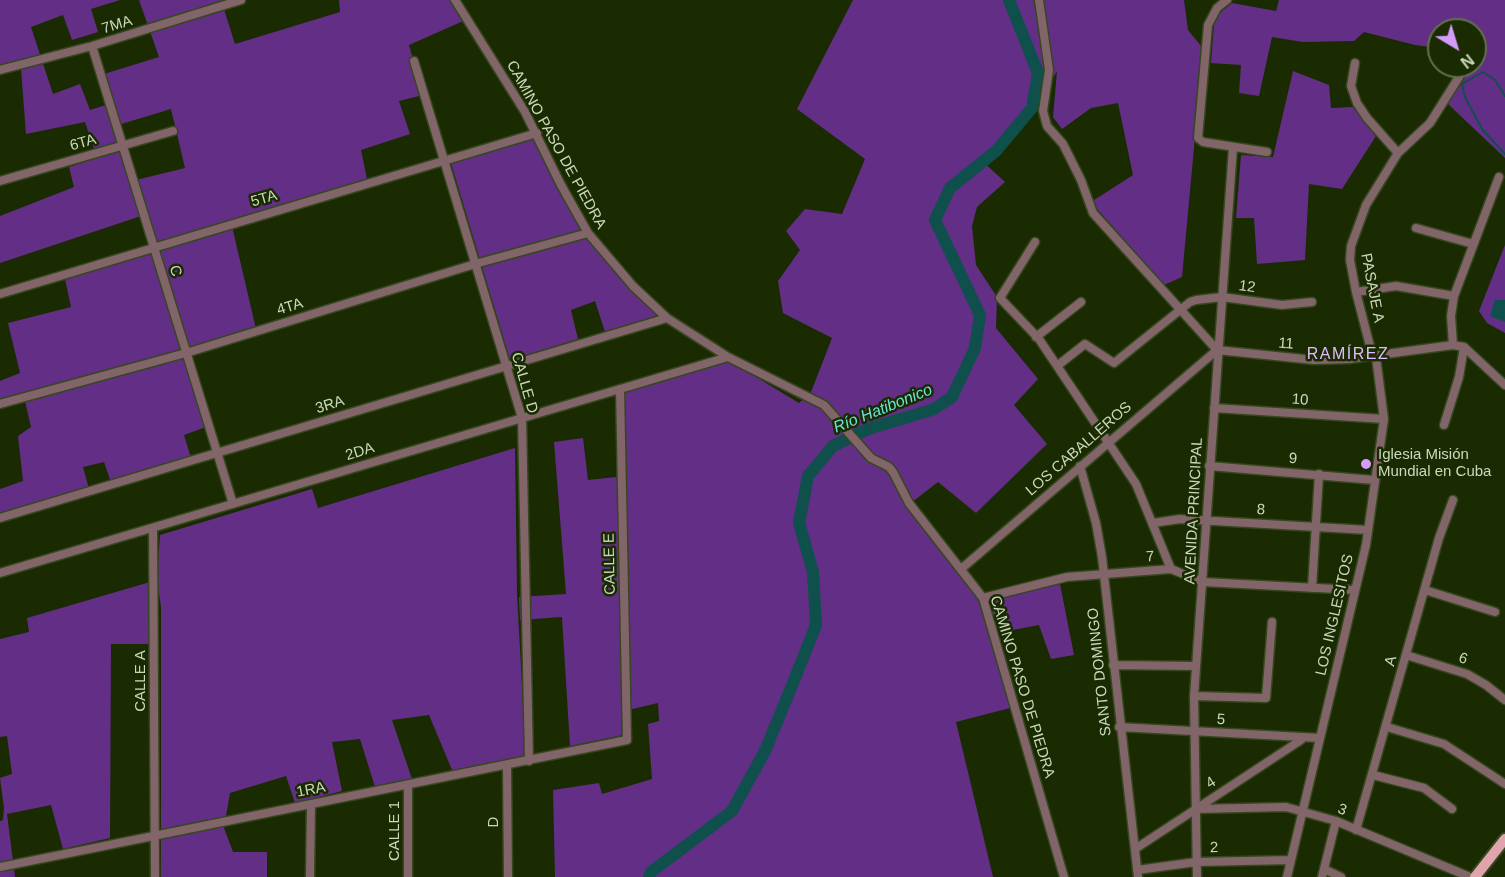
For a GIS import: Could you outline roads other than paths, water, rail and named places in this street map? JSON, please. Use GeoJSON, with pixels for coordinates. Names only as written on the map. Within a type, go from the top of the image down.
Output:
{"type":"FeatureCollection","features":[{"type":"Feature","properties":{"kind":"main road"},"geometry":{"type":"LineString","coordinates":[[1475,877],[1505,839]]}},
{"type":"Feature","properties":{"kind":"street","name":"7MA"},"geometry":{"type":"LineString","coordinates":[[0,70],[92,46],[242,0]]}},
{"type":"Feature","properties":{"kind":"street","name":"CAMINO PASO DE PIEDRA"},"geometry":{"type":"LineString","coordinates":[[455,0],[537,133],[561,185],[588,233],[633,286],[667,318],[728,357],[824,405],[871,458],[889,467],[909,503],[983,598],[1064,877]]}},
{"type":"Feature","properties":{"kind":"street"},"geometry":{"type":"LineString","coordinates":[[1039,0],[1049,70],[1043,111],[1047,126],[1063,144],[1081,180],[1093,213],[1217,350]]}},
{"type":"Feature","properties":{"kind":"street"},"geometry":{"type":"LineString","coordinates":[[1227,0],[1217,8],[1208,25],[1198,138],[1203,142],[1268,152]]}},
{"type":"Feature","properties":{"kind":"street","name":"C"},"geometry":{"type":"LineString","coordinates":[[92,46],[233,504]]}},
{"type":"Feature","properties":{"kind":"street","name":"CALLE D"},"geometry":{"type":"LineString","coordinates":[[414,61],[522,418],[530,761]]}},
{"type":"Feature","properties":{"kind":"street"},"geometry":{"type":"LineString","coordinates":[[1355,63],[1351,86],[1357,103],[1398,153]]}},
{"type":"Feature","properties":{"kind":"street","name":"PASAJE A"},"geometry":{"type":"LineString","coordinates":[[1376,357],[1371,350],[1356,292],[1350,260],[1351,246],[1366,205],[1398,153],[1430,123],[1458,78]]}},
{"type":"Feature","properties":{"kind":"street","name":"6TA"},"geometry":{"type":"LineString","coordinates":[[0,181],[173,131]]}},
{"type":"Feature","properties":{"kind":"street","name":"5TA"},"geometry":{"type":"LineString","coordinates":[[0,294],[153,246],[537,133]]}},
{"type":"Feature","properties":{"kind":"street","name":"AVENIDA PRINCIPAL"},"geometry":{"type":"LineString","coordinates":[[1197,877],[1194,696],[1233,147]]}},
{"type":"Feature","properties":{"kind":"street"},"geometry":{"type":"LineString","coordinates":[[1444,424],[1459,377],[1459,346],[1451,316],[1454,296],[1499,177]]}},
{"type":"Feature","properties":{"kind":"street"},"geometry":{"type":"LineString","coordinates":[[1416,228],[1473,244]]}},
{"type":"Feature","properties":{"kind":"street","name":"4TA"},"geometry":{"type":"LineString","coordinates":[[0,404],[186,353],[475,264],[588,233]]}},
{"type":"Feature","properties":{"kind":"street"},"geometry":{"type":"LineString","coordinates":[[1035,242],[1000,298],[1036,337],[1136,484],[1171,569]]}},
{"type":"Feature","properties":{"kind":"street"},"geometry":{"type":"LineString","coordinates":[[1356,292],[1396,286],[1454,296]]}},
{"type":"Feature","properties":{"kind":"street","name":"12"},"geometry":{"type":"LineString","coordinates":[[1057,366],[1085,344],[1114,363],[1181,309],[1196,300],[1222,297],[1282,305],[1312,302]]}},
{"type":"Feature","properties":{"kind":"street"},"geometry":{"type":"LineString","coordinates":[[1036,337],[1081,302]]}},
{"type":"Feature","properties":{"kind":"street","name":"3RA"},"geometry":{"type":"LineString","coordinates":[[0,518],[667,318]]}},
{"type":"Feature","properties":{"kind":"street"},"geometry":{"type":"LineString","coordinates":[[1459,346],[1505,385]]}},
{"type":"Feature","properties":{"kind":"street","name":"11"},"geometry":{"type":"LineString","coordinates":[[1217,350],[1314,360],[1376,357],[1459,346]]}},
{"type":"Feature","properties":{"kind":"street","name":"LOS CABALLEROS"},"geometry":{"type":"LineString","coordinates":[[961,569],[1217,350]]}},
{"type":"Feature","properties":{"kind":"street","name":"2DA"},"geometry":{"type":"LineString","coordinates":[[0,573],[728,357]]}},
{"type":"Feature","properties":{"kind":"street","name":"LOS INGLESITOS"},"geometry":{"type":"LineString","coordinates":[[1287,877],[1368,530],[1384,419],[1376,357]]}},
{"type":"Feature","properties":{"kind":"street","name":"CALLE E"},"geometry":{"type":"LineString","coordinates":[[620,389],[627,740]]}},
{"type":"Feature","properties":{"kind":"street","name":"10"},"geometry":{"type":"LineString","coordinates":[[1214,408],[1384,419]]}},
{"type":"Feature","properties":{"kind":"street","name":"SANTO DOMINGO"},"geometry":{"type":"LineString","coordinates":[[1080,466],[1096,523],[1137,873]]}},
{"type":"Feature","properties":{"kind":"street","name":"9"},"geometry":{"type":"LineString","coordinates":[[1209,466],[1374,480]]}},
{"type":"Feature","properties":{"kind":"street"},"geometry":{"type":"LineString","coordinates":[[1312,588],[1319,474]]}},
{"type":"Feature","properties":{"kind":"street","name":"A"},"geometry":{"type":"LineString","coordinates":[[1356,830],[1453,500]]}},
{"type":"Feature","properties":{"kind":"street","name":"8"},"geometry":{"type":"LineString","coordinates":[[1153,523],[1180,519],[1368,530]]}},
{"type":"Feature","properties":{"kind":"street","name":"CALLE A"},"geometry":{"type":"LineString","coordinates":[[153,528],[155,877]]}},
{"type":"Feature","properties":{"kind":"street","name":"7"},"geometry":{"type":"LineString","coordinates":[[983,598],[1067,577],[1171,569],[1203,582],[1355,590]]}},
{"type":"Feature","properties":{"kind":"street"},"geometry":{"type":"LineString","coordinates":[[1425,590],[1495,612]]}},
{"type":"Feature","properties":{"kind":"street"},"geometry":{"type":"LineString","coordinates":[[1194,696],[1266,698],[1272,622]]}},
{"type":"Feature","properties":{"kind":"street","name":"6"},"geometry":{"type":"LineString","coordinates":[[1406,655],[1467,674],[1505,700]]}},
{"type":"Feature","properties":{"kind":"street"},"geometry":{"type":"LineString","coordinates":[[1113,665],[1196,666]]}},
{"type":"Feature","properties":{"kind":"street","name":"5"},"geometry":{"type":"LineString","coordinates":[[1119,727],[1302,739],[1320,738]]}},
{"type":"Feature","properties":{"kind":"street"},"geometry":{"type":"LineString","coordinates":[[1387,727],[1444,744],[1505,784]]}},
{"type":"Feature","properties":{"kind":"street","name":"4"},"geometry":{"type":"LineString","coordinates":[[1135,849],[1302,739]]}},
{"type":"Feature","properties":{"kind":"street","name":"1RA"},"geometry":{"type":"LineString","coordinates":[[0,867],[627,740]]}},
{"type":"Feature","properties":{"kind":"street","name":"D"},"geometry":{"type":"LineString","coordinates":[[507,766],[508,877]]}},
{"type":"Feature","properties":{"kind":"street"},"geometry":{"type":"LineString","coordinates":[[1373,776],[1424,788],[1452,809]]}},
{"type":"Feature","properties":{"kind":"street","name":"CALLE 1"},"geometry":{"type":"LineString","coordinates":[[408,786],[408,877]]}},
{"type":"Feature","properties":{"kind":"street"},"geometry":{"type":"LineString","coordinates":[[310,877],[311,804]]}},
{"type":"Feature","properties":{"kind":"street","name":"3"},"geometry":{"type":"LineString","coordinates":[[1196,809],[1286,807],[1336,822],[1470,877]]}},
{"type":"Feature","properties":{"kind":"street"},"geometry":{"type":"LineString","coordinates":[[1336,822],[1323,873],[1341,877]]}},
{"type":"Feature","properties":{"kind":"street","name":"2"},"geometry":{"type":"LineString","coordinates":[[1137,873],[1196,862],[1291,860]]}},
{"type":"Feature","properties":{"kind":"water"},"geometry":{"type":"Polygon","coordinates":[[[1495,300],[1505,300],[1505,322],[1490,316],[1495,300]]]}},
{"type":"Feature","properties":{"kind":"waterway","name":"Río Hatibonico"},"geometry":{"type":"LineString","coordinates":[[649,877],[651,872],[732,811],[765,751],[795,678],[816,625],[813,572],[799,523],[808,476],[833,446],[868,429],[934,409],[952,397],[975,348],[980,315],[935,220],[950,188],[996,151],[1032,108],[1038,73],[1009,0]]}},
{"type":"Feature","properties":{"kind":"waterway"},"geometry":{"type":"LineString","coordinates":[[1505,96],[1495,80],[1483,72],[1462,84],[1465,97],[1482,129],[1505,154]]}},
{"type":"Feature","properties":{"kind":"place","name":"Iglesia Misión Mundial en Cuba"},"geometry":{"type":"Point","coordinates":[1366,464]}},
{"type":"Feature","properties":{"kind":"district","name":"RAMÍREZ"},"geometry":{"type":"Point","coordinates":[1348,355]}}]}
